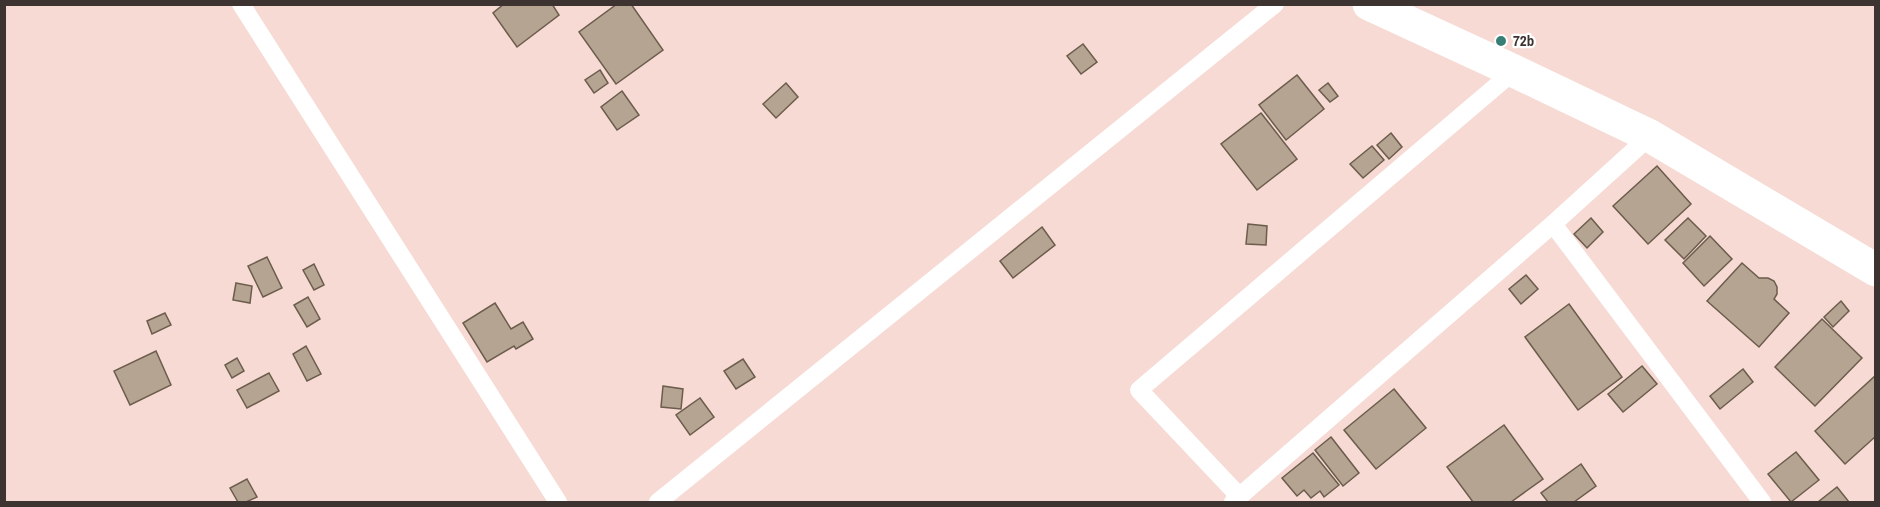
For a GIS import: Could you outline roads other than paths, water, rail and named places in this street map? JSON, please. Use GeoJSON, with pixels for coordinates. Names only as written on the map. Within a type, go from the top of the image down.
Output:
{"type":"FeatureCollection","features":[{"type":"Feature","properties":{"kind":"street"},"geometry":{"type":"LineString","coordinates":[[1369,4],[1650,136],[1875,270]]}},
{"type":"Feature","properties":{"kind":"lane"},"geometry":{"type":"LineString","coordinates":[[241,4],[558,502]]}},
{"type":"Feature","properties":{"kind":"lane"},"geometry":{"type":"LineString","coordinates":[[658,502],[1275,4]]}},
{"type":"Feature","properties":{"kind":"lane"},"geometry":{"type":"LineString","coordinates":[[1514,71],[1139,390],[1237,500],[1553,224],[1650,136]]}},
{"type":"Feature","properties":{"kind":"lane"},"geometry":{"type":"LineString","coordinates":[[1553,224],[1762,502]]}},
{"type":"Feature","properties":{"kind":"place","name":"72b"},"geometry":{"type":"Point","coordinates":[1501,41]}}]}
